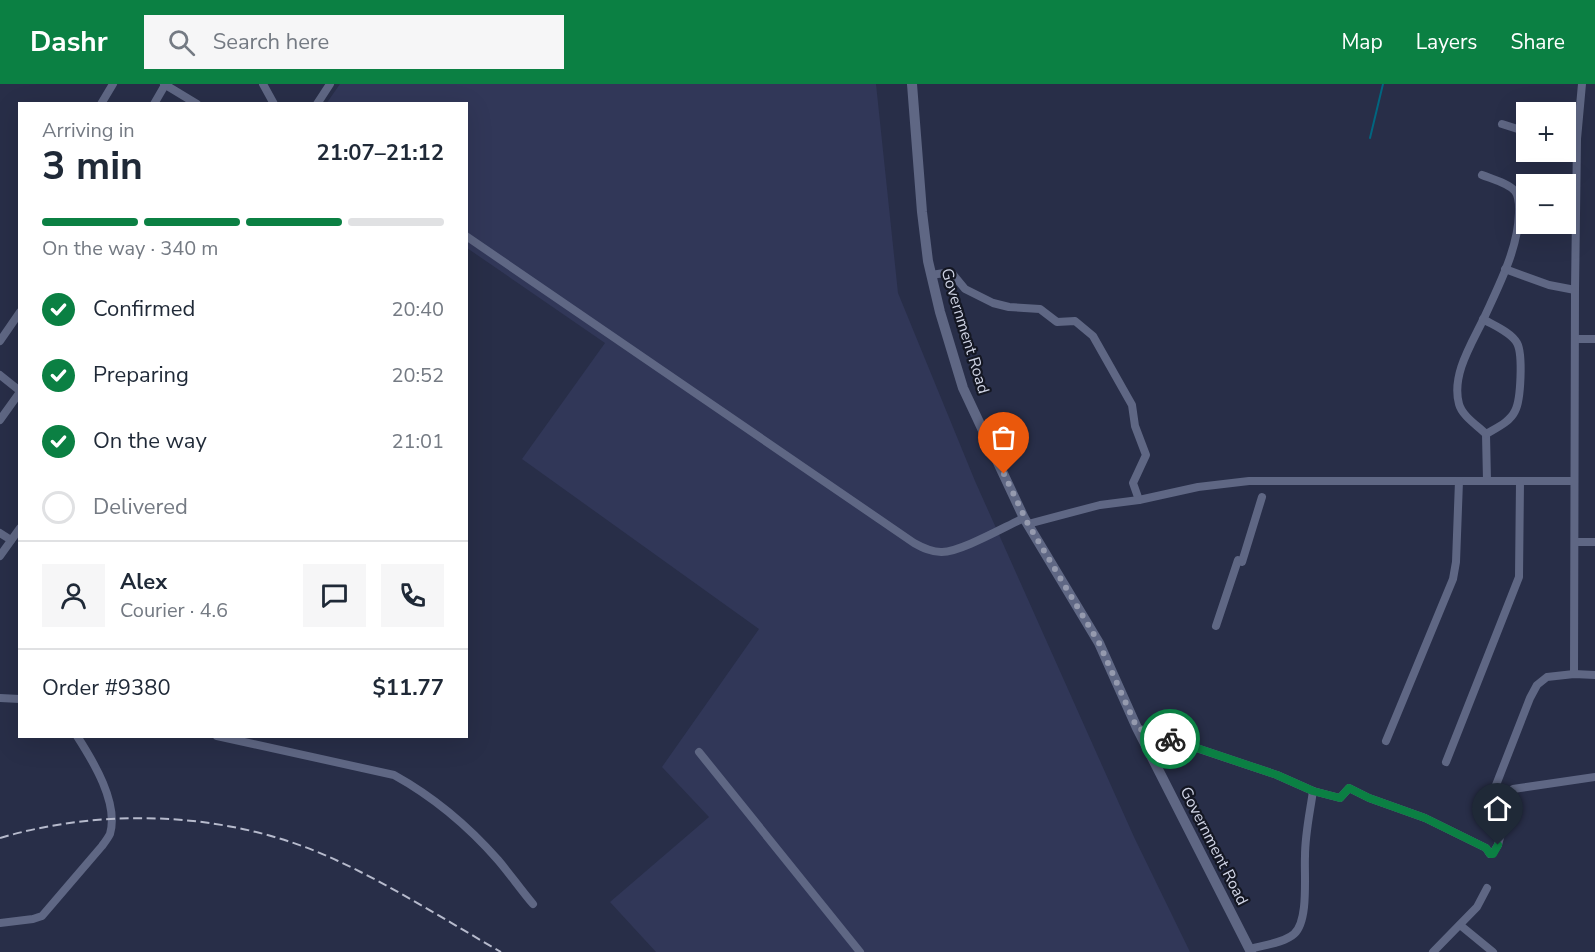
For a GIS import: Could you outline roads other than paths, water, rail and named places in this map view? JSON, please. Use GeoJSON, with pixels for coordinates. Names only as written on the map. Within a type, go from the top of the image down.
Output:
{"type":"FeatureCollection","features":[{"type":"Feature","properties":{"kind":"street"},"geometry":{"type":"LineString","coordinates":[[102,102],[113,84]]}},
{"type":"Feature","properties":{"kind":"street"},"geometry":{"type":"LineString","coordinates":[[155,102],[165,84],[194,102]]}},
{"type":"Feature","properties":{"kind":"street"},"geometry":{"type":"LineString","coordinates":[[263,84],[273,102]]}},
{"type":"Feature","properties":{"kind":"street"},"geometry":{"type":"LineString","coordinates":[[317,102],[330,84]]}},
{"type":"Feature","properties":{"kind":"street","name":"Government Road"},"geometry":{"type":"LineString","coordinates":[[912,84],[922,212],[931,275],[963,388],[1026,521],[1099,643],[1137,728],[1251,950]]}},
{"type":"Feature","properties":{"kind":"street"},"geometry":{"type":"LineString","coordinates":[[1574,674],[1577,140],[1582,84]]}},
{"type":"Feature","properties":{"kind":"street"},"geometry":{"type":"LineString","coordinates":[[1502,124],[1516,128]]}},
{"type":"Feature","properties":{"kind":"street"},"geometry":{"type":"LineString","coordinates":[[1482,175],[1509,187],[1516,192],[1519,200],[1518,220],[1505,269],[1465,358],[1457,392],[1459,406],[1465,415],[1486,434],[1487,481]]}},
{"type":"Feature","properties":{"kind":"street"},"geometry":{"type":"LineString","coordinates":[[468,237],[914,543],[928,550],[944,553],[1026,521],[1100,505],[1140,500],[1198,487],[1249,481],[1574,481]]}},
{"type":"Feature","properties":{"kind":"street"},"geometry":{"type":"LineString","coordinates":[[1505,269],[1540,282],[1575,290]]}},
{"type":"Feature","properties":{"kind":"street"},"geometry":{"type":"LineString","coordinates":[[931,275],[951,272],[965,289],[993,303],[1009,308],[1040,309],[1057,322],[1075,321],[1089,332],[1132,405],[1135,426],[1146,455],[1133,483],[1140,500]]}},
{"type":"Feature","properties":{"kind":"street"},"geometry":{"type":"LineString","coordinates":[[0,341],[18,315]]}},
{"type":"Feature","properties":{"kind":"street"},"geometry":{"type":"LineString","coordinates":[[1483,319],[1509,334],[1517,341],[1520,351],[1519,399],[1515,411],[1508,420],[1486,434]]}},
{"type":"Feature","properties":{"kind":"street"},"geometry":{"type":"LineString","coordinates":[[1575,339],[1595,339]]}},
{"type":"Feature","properties":{"kind":"street"},"geometry":{"type":"LineString","coordinates":[[0,375],[18,390]]}},
{"type":"Feature","properties":{"kind":"street"},"geometry":{"type":"LineString","coordinates":[[0,420],[18,395]]}},
{"type":"Feature","properties":{"kind":"street"},"geometry":{"type":"LineString","coordinates":[[1386,741],[1452,579],[1459,481]]}},
{"type":"Feature","properties":{"kind":"street"},"geometry":{"type":"LineString","coordinates":[[1446,762],[1519,577],[1520,482]]}},
{"type":"Feature","properties":{"kind":"street"},"geometry":{"type":"LineString","coordinates":[[1216,626],[1262,497]]}},
{"type":"Feature","properties":{"kind":"street"},"geometry":{"type":"LineString","coordinates":[[0,556],[18,531]]}},
{"type":"Feature","properties":{"kind":"street"},"geometry":{"type":"LineString","coordinates":[[0,533],[11,540]]}},
{"type":"Feature","properties":{"kind":"street"},"geometry":{"type":"LineString","coordinates":[[1575,542],[1595,542]]}},
{"type":"Feature","properties":{"kind":"street"},"geometry":{"type":"LineString","coordinates":[[1496,785],[1533,691],[1547,678],[1574,674],[1595,675]]}},
{"type":"Feature","properties":{"kind":"street"},"geometry":{"type":"LineString","coordinates":[[0,698],[18,699]]}},
{"type":"Feature","properties":{"kind":"street"},"geometry":{"type":"LineString","coordinates":[[1137,728],[1277,775],[1313,791],[1340,798],[1349,788],[1369,798],[1425,818],[1486,848],[1490,854],[1493,854],[1498,845],[1513,789],[1595,777]]}},
{"type":"Feature","properties":{"kind":"street"},"geometry":{"type":"LineString","coordinates":[[0,923],[33,920],[42,916],[95,855],[110,834],[111,820],[105,790],[93,761],[78,738]]}},
{"type":"Feature","properties":{"kind":"street"},"geometry":{"type":"LineString","coordinates":[[226,738],[393,775],[408,783],[465,828],[498,861],[533,904]]}},
{"type":"Feature","properties":{"kind":"street"},"geometry":{"type":"LineString","coordinates":[[699,752],[860,952]]}},
{"type":"Feature","properties":{"kind":"street"},"geometry":{"type":"LineString","coordinates":[[1251,950],[1288,938],[1300,925],[1313,791]]}},
{"type":"Feature","properties":{"kind":"street"},"geometry":{"type":"LineString","coordinates":[[1434,952],[1477,907],[1487,888]]}},
{"type":"Feature","properties":{"kind":"street"},"geometry":{"type":"LineString","coordinates":[[1460,925],[1493,952]]}},
{"type":"Feature","properties":{"kind":"waterway"},"geometry":{"type":"LineString","coordinates":[[1370,138],[1383,84]]}},
{"type":"Feature","properties":{"kind":"railway"},"geometry":{"type":"LineString","coordinates":[[0,838],[84,821],[127,818],[171,819],[257,832],[298,845],[359,871],[501,952]]}}]}
